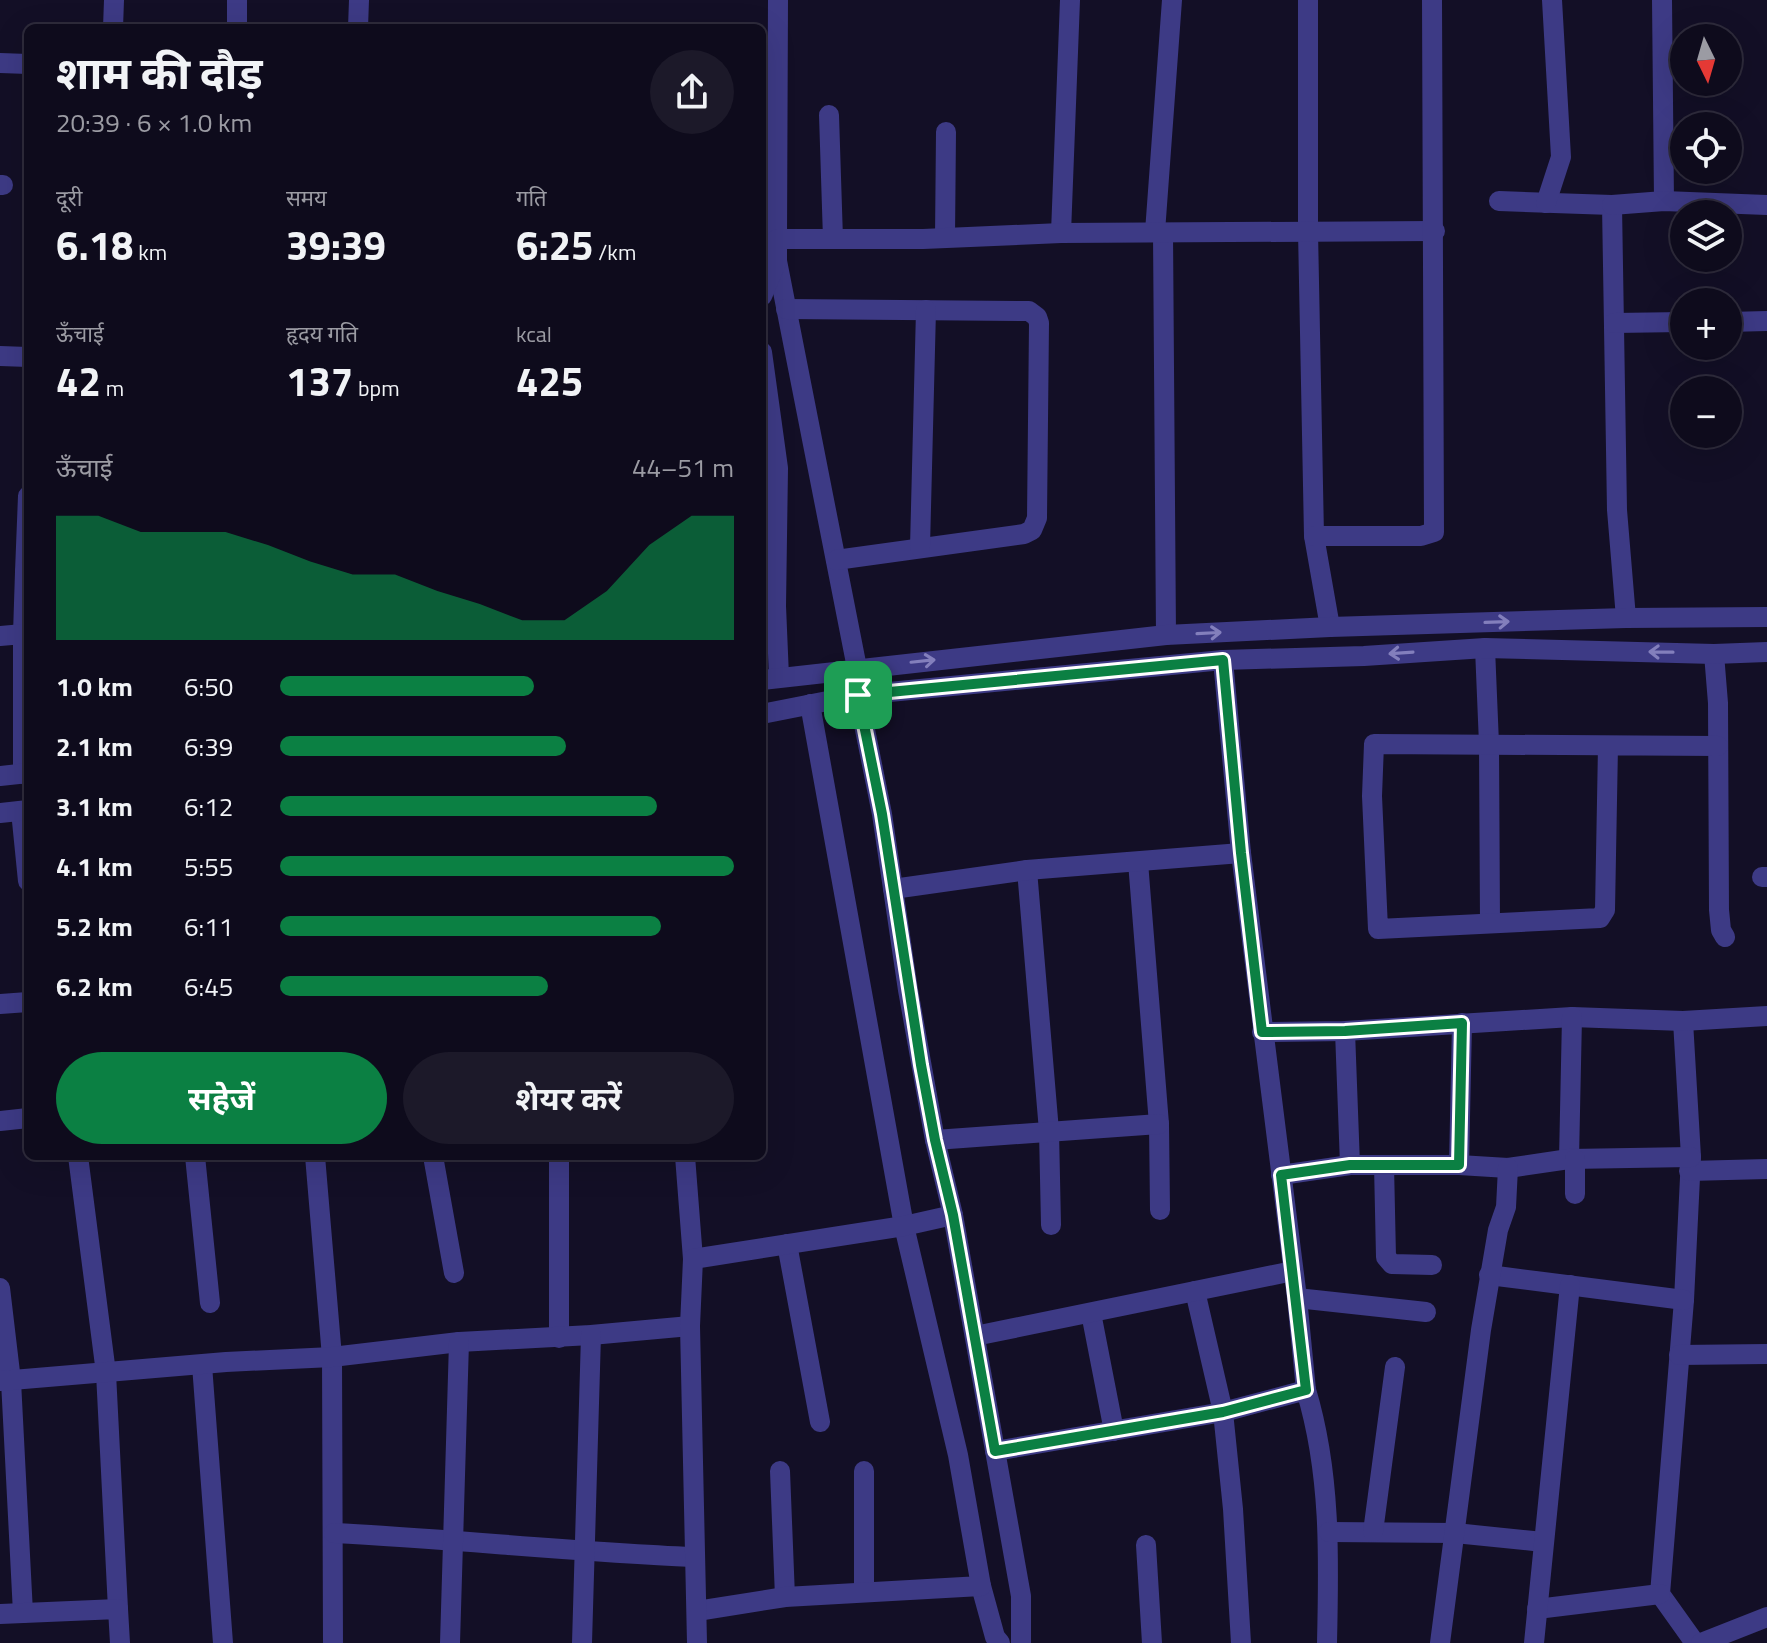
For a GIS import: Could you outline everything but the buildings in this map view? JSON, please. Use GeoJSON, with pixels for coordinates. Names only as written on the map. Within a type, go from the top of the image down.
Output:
{"type":"FeatureCollection","features":[{"type":"Feature","properties":{"kind":"street"},"geometry":{"type":"LineString","coordinates":[[113,24],[114,0]]}},
{"type":"Feature","properties":{"kind":"street"},"geometry":{"type":"LineString","coordinates":[[237,0],[237,24]]}},
{"type":"Feature","properties":{"kind":"street"},"geometry":{"type":"LineString","coordinates":[[358,24],[359,0]]}},
{"type":"Feature","properties":{"kind":"street"},"geometry":{"type":"LineString","coordinates":[[778,0],[777,239],[769,262],[786,309],[857,668],[858,695],[882,814],[935,1140],[953,1215],[1021,1596],[1021,1643]]}},
{"type":"Feature","properties":{"kind":"street"},"geometry":{"type":"LineString","coordinates":[[1061,233],[1070,0]]}},
{"type":"Feature","properties":{"kind":"street"},"geometry":{"type":"LineString","coordinates":[[1166,635],[1159,232],[1172,0]]}},
{"type":"Feature","properties":{"kind":"street"},"geometry":{"type":"LineString","coordinates":[[1308,0],[1308,231],[1314,536],[1330,627]]}},
{"type":"Feature","properties":{"kind":"street"},"geometry":{"type":"LineString","coordinates":[[1314,536],[1421,536],[1434,532],[1432,0]]}},
{"type":"Feature","properties":{"kind":"street"},"geometry":{"type":"LineString","coordinates":[[1546,203],[1561,157],[1552,0]]}},
{"type":"Feature","properties":{"kind":"street"},"geometry":{"type":"LineString","coordinates":[[1662,0],[1664,201]]}},
{"type":"Feature","properties":{"kind":"street"},"geometry":{"type":"LineString","coordinates":[[0,63],[24,64]]}},
{"type":"Feature","properties":{"kind":"street"},"geometry":{"type":"LineString","coordinates":[[829,115],[833,239]]}},
{"type":"Feature","properties":{"kind":"street"},"geometry":{"type":"LineString","coordinates":[[945,237],[946,132]]}},
{"type":"Feature","properties":{"kind":"street"},"geometry":{"type":"LineString","coordinates":[[1499,201],[1612,205],[1664,201],[1767,205]]}},
{"type":"Feature","properties":{"kind":"street"},"geometry":{"type":"LineString","coordinates":[[1612,205],[1617,510],[1626,618]]}},
{"type":"Feature","properties":{"kind":"street"},"geometry":{"type":"LineString","coordinates":[[777,239],[1061,233],[1435,231]]}},
{"type":"Feature","properties":{"kind":"street"},"geometry":{"type":"LineString","coordinates":[[786,309],[1029,311],[1037,317],[1037,518],[1032,530],[1024,534],[836,560]]}},
{"type":"Feature","properties":{"kind":"street"},"geometry":{"type":"LineString","coordinates":[[920,547],[926,310]]}},
{"type":"Feature","properties":{"kind":"street"},"geometry":{"type":"LineString","coordinates":[[1742,322],[1767,321]]}},
{"type":"Feature","properties":{"kind":"street"},"geometry":{"type":"LineString","coordinates":[[1614,323],[1670,322]]}},
{"type":"Feature","properties":{"kind":"street"},"geometry":{"type":"LineString","coordinates":[[0,356],[24,357]]}},
{"type":"Feature","properties":{"kind":"street"},"geometry":{"type":"LineString","coordinates":[[766,381],[778,468],[776,606],[770,678],[1166,635],[1626,618],[1767,617]]}},
{"type":"Feature","properties":{"kind":"street"},"geometry":{"type":"LineString","coordinates":[[24,613],[24,680]]}},
{"type":"Feature","properties":{"kind":"street"},"geometry":{"type":"LineString","coordinates":[[0,636],[23,634]]}},
{"type":"Feature","properties":{"kind":"street"},"geometry":{"type":"LineString","coordinates":[[1485,648],[1490,922]]}},
{"type":"Feature","properties":{"kind":"street"},"geometry":{"type":"LineString","coordinates":[[766,713],[858,695],[1223,660],[1364,656],[1485,648],[1714,654],[1767,652]]}},
{"type":"Feature","properties":{"kind":"street"},"geometry":{"type":"LineString","coordinates":[[1714,654],[1718,703],[1719,910],[1725,937]]}},
{"type":"Feature","properties":{"kind":"street"},"geometry":{"type":"LineString","coordinates":[[1223,660],[1262,1032],[1306,1390],[1317,1429],[1329,1532],[1327,1643]]}},
{"type":"Feature","properties":{"kind":"street"},"geometry":{"type":"LineString","coordinates":[[810,704],[904,1226],[958,1455],[981,1586],[995,1637],[1000,1643]]}},
{"type":"Feature","properties":{"kind":"street"},"geometry":{"type":"LineString","coordinates":[[1608,746],[1605,910],[1600,918],[1378,929],[1372,796],[1374,744],[1718,746]]}},
{"type":"Feature","properties":{"kind":"street"},"geometry":{"type":"LineString","coordinates":[[0,776],[24,773]]}},
{"type":"Feature","properties":{"kind":"street"},"geometry":{"type":"LineString","coordinates":[[16,811],[24,858]]}},
{"type":"Feature","properties":{"kind":"street"},"geometry":{"type":"LineString","coordinates":[[893,889],[1027,870],[1241,853]]}},
{"type":"Feature","properties":{"kind":"street"},"geometry":{"type":"LineString","coordinates":[[1138,862],[1159,1124],[1160,1210]]}},
{"type":"Feature","properties":{"kind":"street"},"geometry":{"type":"LineString","coordinates":[[1027,870],[1049,1131],[1051,1225]]}},
{"type":"Feature","properties":{"kind":"street"},"geometry":{"type":"LineString","coordinates":[[0,1004],[24,1002]]}},
{"type":"Feature","properties":{"kind":"street"},"geometry":{"type":"LineString","coordinates":[[1262,1032],[1345,1031],[1572,1017],[1683,1021],[1767,1016]]}},
{"type":"Feature","properties":{"kind":"street"},"geometry":{"type":"LineString","coordinates":[[1572,1017],[1572,1159],[1575,1194]]}},
{"type":"Feature","properties":{"kind":"street"},"geometry":{"type":"LineString","coordinates":[[1683,1021],[1690,1164],[1684,1300],[1660,1594],[1698,1643],[1737,1636],[1767,1617]]}},
{"type":"Feature","properties":{"kind":"street"},"geometry":{"type":"LineString","coordinates":[[1459,1165],[1462,1023]]}},
{"type":"Feature","properties":{"kind":"street"},"geometry":{"type":"LineString","coordinates":[[1345,1031],[1350,1165]]}},
{"type":"Feature","properties":{"kind":"street"},"geometry":{"type":"LineString","coordinates":[[0,1121],[24,1118]]}},
{"type":"Feature","properties":{"kind":"street"},"geometry":{"type":"LineString","coordinates":[[935,1140],[1159,1124]]}},
{"type":"Feature","properties":{"kind":"street"},"geometry":{"type":"LineString","coordinates":[[1281,1175],[1350,1165],[1508,1168],[1572,1159],[1767,1169]]}},
{"type":"Feature","properties":{"kind":"street"},"geometry":{"type":"LineString","coordinates":[[79,1160],[106,1373],[120,1643]]}},
{"type":"Feature","properties":{"kind":"street"},"geometry":{"type":"LineString","coordinates":[[195,1160],[210,1303]]}},
{"type":"Feature","properties":{"kind":"street"},"geometry":{"type":"LineString","coordinates":[[315,1160],[332,1357],[333,1643]]}},
{"type":"Feature","properties":{"kind":"street"},"geometry":{"type":"LineString","coordinates":[[434,1160],[454,1273]]}},
{"type":"Feature","properties":{"kind":"street"},"geometry":{"type":"LineString","coordinates":[[559,1160],[559,1338]]}},
{"type":"Feature","properties":{"kind":"street"},"geometry":{"type":"LineString","coordinates":[[685,1160],[693,1259],[690,1326],[697,1643]]}},
{"type":"Feature","properties":{"kind":"street"},"geometry":{"type":"LineString","coordinates":[[1384,1165],[1386,1257],[1392,1264],[1432,1265]]}},
{"type":"Feature","properties":{"kind":"street"},"geometry":{"type":"LineString","coordinates":[[1440,1643],[1489,1275],[1506,1207],[1508,1168]]}},
{"type":"Feature","properties":{"kind":"street"},"geometry":{"type":"LineString","coordinates":[[693,1259],[904,1226],[953,1215]]}},
{"type":"Feature","properties":{"kind":"street"},"geometry":{"type":"LineString","coordinates":[[787,1244],[820,1422]]}},
{"type":"Feature","properties":{"kind":"street"},"geometry":{"type":"LineString","coordinates":[[975,1336],[1293,1271]]}},
{"type":"Feature","properties":{"kind":"street"},"geometry":{"type":"LineString","coordinates":[[1489,1275],[1684,1300]]}},
{"type":"Feature","properties":{"kind":"street"},"geometry":{"type":"LineString","coordinates":[[1534,1643],[1570,1285]]}},
{"type":"Feature","properties":{"kind":"street"},"geometry":{"type":"LineString","coordinates":[[0,1288],[23,1613]]}},
{"type":"Feature","properties":{"kind":"street"},"geometry":{"type":"LineString","coordinates":[[1195,1291],[1223,1412],[1233,1509],[1241,1643]]}},
{"type":"Feature","properties":{"kind":"street"},"geometry":{"type":"LineString","coordinates":[[1297,1298],[1426,1312]]}},
{"type":"Feature","properties":{"kind":"street"},"geometry":{"type":"LineString","coordinates":[[1091,1313],[1114,1431]]}},
{"type":"Feature","properties":{"kind":"street"},"geometry":{"type":"LineString","coordinates":[[6,1381],[332,1357],[459,1342],[559,1338],[690,1326]]}},
{"type":"Feature","properties":{"kind":"street"},"geometry":{"type":"LineString","coordinates":[[582,1643],[591,1335]]}},
{"type":"Feature","properties":{"kind":"street"},"geometry":{"type":"LineString","coordinates":[[450,1643],[459,1342]]}},
{"type":"Feature","properties":{"kind":"street"},"geometry":{"type":"LineString","coordinates":[[1679,1355],[1767,1354]]}},
{"type":"Feature","properties":{"kind":"street"},"geometry":{"type":"LineString","coordinates":[[202,1365],[223,1643]]}},
{"type":"Feature","properties":{"kind":"street"},"geometry":{"type":"LineString","coordinates":[[1373,1532],[1395,1367]]}},
{"type":"Feature","properties":{"kind":"street"},"geometry":{"type":"LineString","coordinates":[[995,1451],[1223,1412],[1306,1390]]}},
{"type":"Feature","properties":{"kind":"street"},"geometry":{"type":"LineString","coordinates":[[780,1471],[785,1597]]}},
{"type":"Feature","properties":{"kind":"street"},"geometry":{"type":"LineString","coordinates":[[864,1471],[864,1592]]}},
{"type":"Feature","properties":{"kind":"street"},"geometry":{"type":"LineString","coordinates":[[1329,1532],[1455,1533],[1543,1542]]}},
{"type":"Feature","properties":{"kind":"street"},"geometry":{"type":"LineString","coordinates":[[334,1533],[454,1539],[585,1553],[693,1557]]}},
{"type":"Feature","properties":{"kind":"street"},"geometry":{"type":"LineString","coordinates":[[1146,1545],[1152,1643]]}},
{"type":"Feature","properties":{"kind":"street"},"geometry":{"type":"LineString","coordinates":[[697,1611],[785,1597],[981,1586]]}},
{"type":"Feature","properties":{"kind":"street"},"geometry":{"type":"LineString","coordinates":[[1537,1609],[1660,1594]]}},
{"type":"Feature","properties":{"kind":"street"},"geometry":{"type":"LineString","coordinates":[[0,1614],[118,1609]]}},
{"type":"Feature","properties":{"kind":"route"},"geometry":{"type":"LineString","coordinates":[[1223,660],[1262,1032],[1345,1031],[1462,1023],[1459,1165],[1350,1165],[1281,1175],[1306,1390],[1223,1412],[995,1451],[953,1215],[921,1065],[882,814],[858,695],[1223,660]]}}]}
